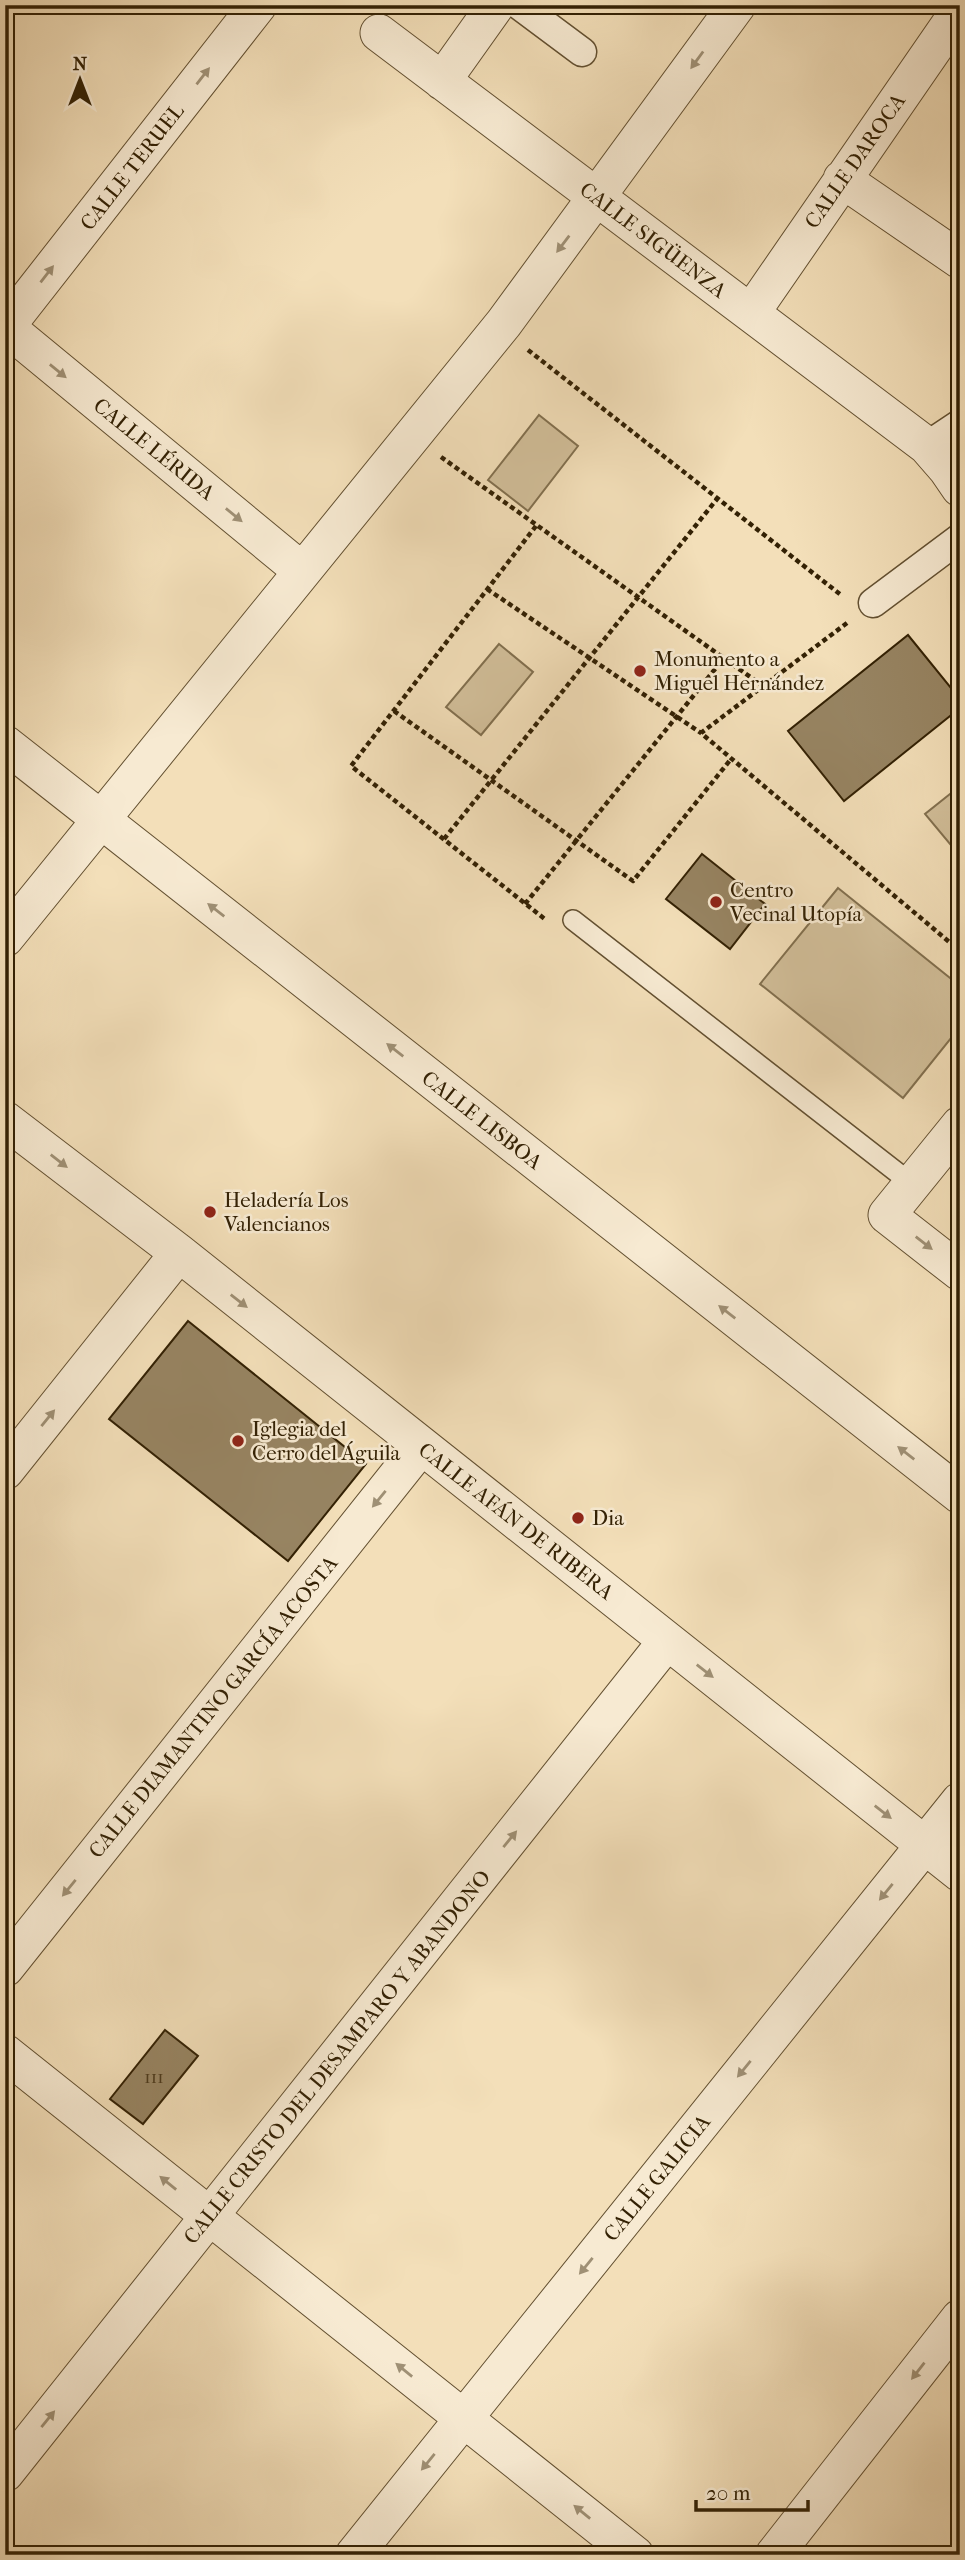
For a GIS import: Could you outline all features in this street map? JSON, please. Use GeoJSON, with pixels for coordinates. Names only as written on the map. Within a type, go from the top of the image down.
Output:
{"type":"FeatureCollection","features":[{"type":"Feature","properties":{"kind":"street","name":"CALLE TERUEL"},"geometry":{"type":"LineString","coordinates":[[6,328],[258,5]]}},
{"type":"Feature","properties":{"kind":"street"},"geometry":{"type":"LineString","coordinates":[[442,81],[496,5]]}},
{"type":"Feature","properties":{"kind":"street"},"geometry":{"type":"LineString","coordinates":[[519,5],[582,52]]}},
{"type":"Feature","properties":{"kind":"street"},"geometry":{"type":"LineString","coordinates":[[5,938],[504,323],[737,5]]}},
{"type":"Feature","properties":{"kind":"street","name":"CALLE DAROCA"},"geometry":{"type":"LineString","coordinates":[[751,313],[960,10]]}},
{"type":"Feature","properties":{"kind":"street","name":"CALLE SIGÜENZA"},"geometry":{"type":"LineString","coordinates":[[379,33],[927,446],[960,488]]}},
{"type":"Feature","properties":{"kind":"street"},"geometry":{"type":"LineString","coordinates":[[842,179],[960,260]]}},
{"type":"Feature","properties":{"kind":"street","name":"CALLE LÉRIDA"},"geometry":{"type":"LineString","coordinates":[[6,328],[302,571]]}},
{"type":"Feature","properties":{"kind":"street"},"geometry":{"type":"LineString","coordinates":[[927,446],[960,424]]}},
{"type":"Feature","properties":{"kind":"street"},"geometry":{"type":"LineString","coordinates":[[867,607],[960,538]]}},
{"type":"Feature","properties":{"kind":"street","name":"CALLE LISBOA"},"geometry":{"type":"LineString","coordinates":[[5,744],[960,1495]]}},
{"type":"Feature","properties":{"kind":"street","name":"CALLE AFÁN DE RIBERA"},"geometry":{"type":"LineString","coordinates":[[5,1120],[179,1253],[960,1873]]}},
{"type":"Feature","properties":{"kind":"street"},"geometry":{"type":"LineString","coordinates":[[960,1125],[887,1215],[960,1272]]}},
{"type":"Feature","properties":{"kind":"street"},"geometry":{"type":"LineString","coordinates":[[5,1471],[179,1253]]}},
{"type":"Feature","properties":{"kind":"street","name":"CALLE DIAMANTINO GARCÍA ACOSTA"},"geometry":{"type":"LineString","coordinates":[[5,1968],[421,1446]]}},
{"type":"Feature","properties":{"kind":"street","name":"CALLE CRISTO DEL DESAMPARO Y ABANDONO"},"geometry":{"type":"LineString","coordinates":[[5,2473],[667,1641]]}},
{"type":"Feature","properties":{"kind":"street","name":"CALLE GALICIA"},"geometry":{"type":"LineString","coordinates":[[354,2555],[960,1801]]}},
{"type":"Feature","properties":{"kind":"street"},"geometry":{"type":"LineString","coordinates":[[5,2053],[635,2555]]}},
{"type":"Feature","properties":{"kind":"street"},"geometry":{"type":"LineString","coordinates":[[774,2555],[960,2318]]}},
{"type":"Feature","properties":{"kind":"lane"},"geometry":{"type":"LineString","coordinates":[[573,920],[912,1184]]}},
{"type":"Feature","properties":{"kind":"path"},"geometry":{"type":"LineString","coordinates":[[562,377],[717,499],[867,607],[701,733]]}},
{"type":"Feature","properties":{"kind":"path"},"geometry":{"type":"LineString","coordinates":[[412,436],[763,686]]}},
{"type":"Feature","properties":{"kind":"path"},"geometry":{"type":"LineString","coordinates":[[443,839],[717,499]]}},
{"type":"Feature","properties":{"kind":"path"},"geometry":{"type":"LineString","coordinates":[[536,526],[351,766],[554,926]]}},
{"type":"Feature","properties":{"kind":"path"},"geometry":{"type":"LineString","coordinates":[[487,589],[701,733],[960,951]]}},
{"type":"Feature","properties":{"kind":"path"},"geometry":{"type":"LineString","coordinates":[[525,904],[724,658]]}},
{"type":"Feature","properties":{"kind":"path"},"geometry":{"type":"LineString","coordinates":[[394,711],[633,881],[731,759]]}},
{"type":"Feature","properties":{"kind":"shaded area"},"geometry":{"type":"Polygon","coordinates":[[[539,415],[578,446],[528,511],[488,480],[539,415]]]}},
{"type":"Feature","properties":{"kind":"shaded area"},"geometry":{"type":"Polygon","coordinates":[[[499,644],[533,672],[481,735],[446,707],[499,644]]]}},
{"type":"Feature","properties":{"kind":"shaded area"},"geometry":{"type":"Polygon","coordinates":[[[960,786],[960,856],[925,814],[960,786]]]}},
{"type":"Feature","properties":{"kind":"shaded area"},"geometry":{"type":"Polygon","coordinates":[[[838,888],[960,986],[960,1027],[903,1098],[760,984],[838,888]]]}},
{"type":"Feature","properties":{"kind":"building"},"geometry":{"type":"Polygon","coordinates":[[[908,635],[960,699],[960,708],[844,801],[788,731],[908,635]]]}},
{"type":"Feature","properties":{"kind":"building","name":"Centro Vecinal Utopía"},"geometry":{"type":"Polygon","coordinates":[[[702,854],[765,904],[730,949],[666,899],[702,854]]]}},
{"type":"Feature","properties":{"kind":"building","name":"Iglegia del Cerro del Águila"},"geometry":{"type":"Polygon","coordinates":[[[188,1321],[366,1464],[288,1561],[109,1419],[188,1321]]]}},
{"type":"Feature","properties":{"kind":"building"},"geometry":{"type":"Polygon","coordinates":[[[165,2030],[198,2056],[143,2124],[110,2099],[165,2030]]]}},
{"type":"Feature","properties":{"kind":"place","name":"Monumento a Miguel Hernández"},"geometry":{"type":"Point","coordinates":[640,671]}},
{"type":"Feature","properties":{"kind":"place","name":"Centro Vecinal Utopía"},"geometry":{"type":"Point","coordinates":[716,902]}},
{"type":"Feature","properties":{"kind":"place","name":"Heladería Los Valencianos"},"geometry":{"type":"Point","coordinates":[210,1212]}},
{"type":"Feature","properties":{"kind":"place","name":"Iglegia del Cerro del Águila"},"geometry":{"type":"Point","coordinates":[238,1441]}},
{"type":"Feature","properties":{"kind":"place","name":"Dia"},"geometry":{"type":"Point","coordinates":[578,1518]}}]}
